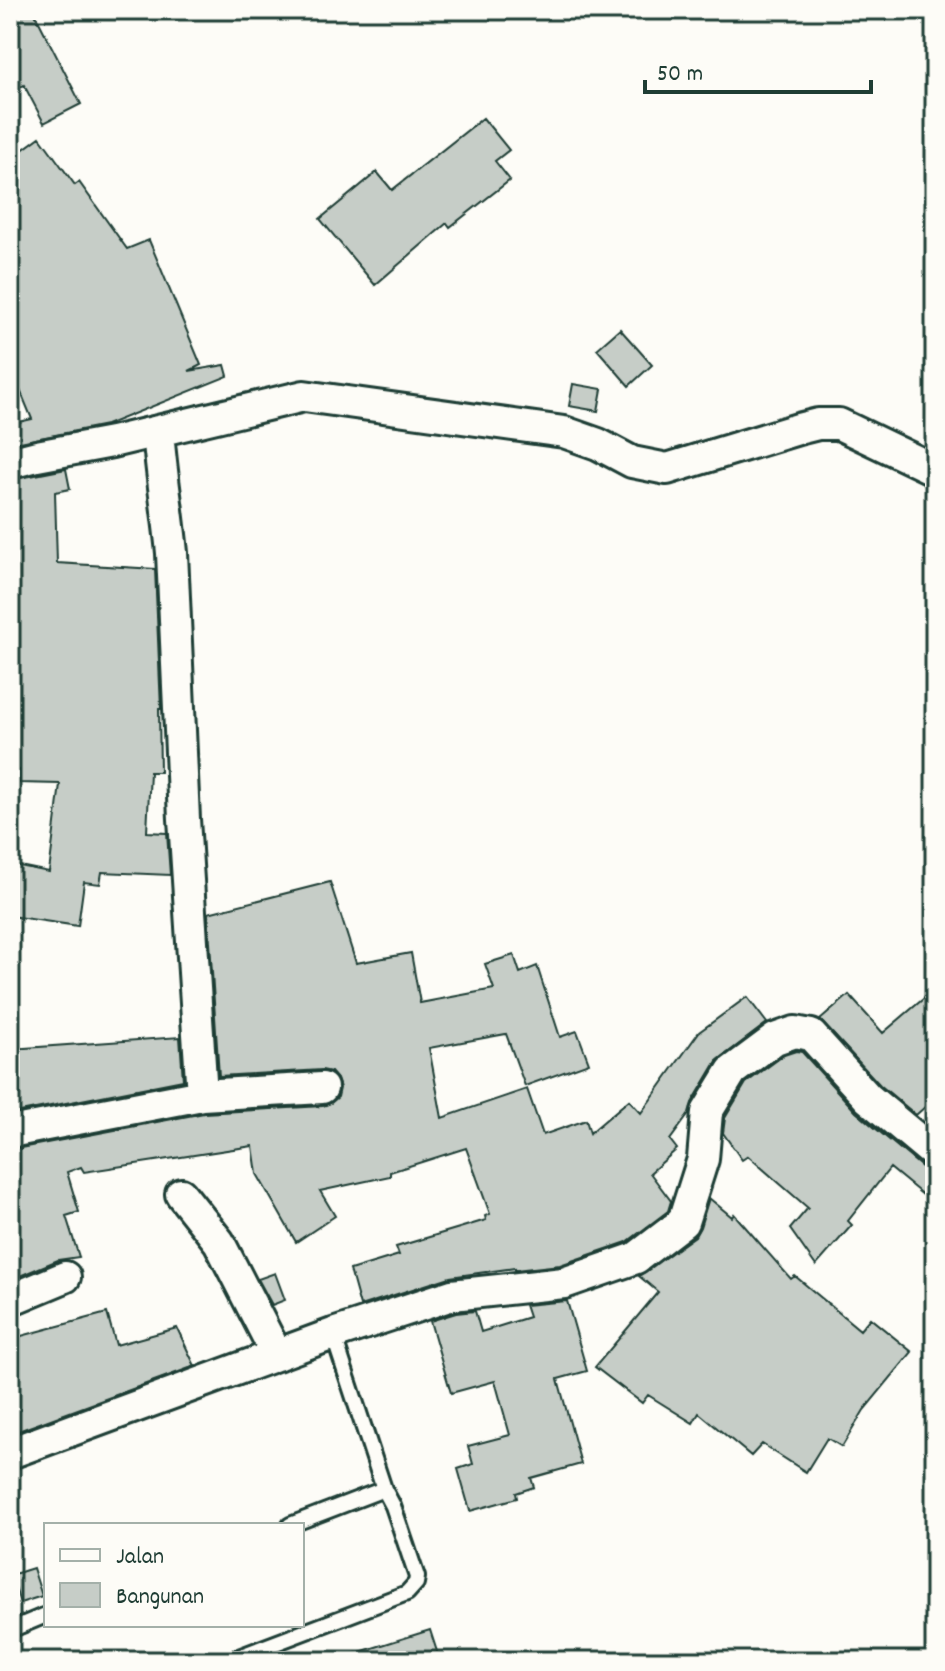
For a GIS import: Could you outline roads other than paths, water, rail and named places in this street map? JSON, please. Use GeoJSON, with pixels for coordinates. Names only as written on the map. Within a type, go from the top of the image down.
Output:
{"type":"FeatureCollection","features":[{"type":"Feature","properties":{"kind":"street"},"geometry":{"type":"LineString","coordinates":[[10,463],[304,396],[564,432],[598,444],[632,462],[667,469],[798,429],[818,424],[839,424],[935,470]]}},
{"type":"Feature","properties":{"kind":"street"},"geometry":{"type":"LineString","coordinates":[[158,431],[172,553],[184,819],[202,1095]]}},
{"type":"Feature","properties":{"kind":"street"},"geometry":{"type":"LineString","coordinates":[[10,1453],[333,1334],[452,1295],[564,1283],[636,1258],[683,1222],[703,1159],[707,1112],[732,1071],[775,1039],[795,1032],[811,1035],[868,1098],[935,1154]]}},
{"type":"Feature","properties":{"kind":"street"},"geometry":{"type":"LineString","coordinates":[[10,1132],[202,1095],[322,1088]]}},
{"type":"Feature","properties":{"kind":"street"},"geometry":{"type":"LineString","coordinates":[[181,1194],[219,1242],[277,1355]]}},
{"type":"Feature","properties":{"kind":"street"},"geometry":{"type":"LineString","coordinates":[[10,1300],[65,1277]]}},
{"type":"Feature","properties":{"kind":"lane"},"geometry":{"type":"LineString","coordinates":[[228,1661],[407,1593],[416,1583],[417,1577],[393,1506],[384,1489],[333,1334]]}},
{"type":"Feature","properties":{"kind":"lane"},"geometry":{"type":"LineString","coordinates":[[295,1523],[384,1489]]}},
{"type":"Feature","properties":{"kind":"lane"},"geometry":{"type":"LineString","coordinates":[[10,1630],[44,1616]]}}]}
